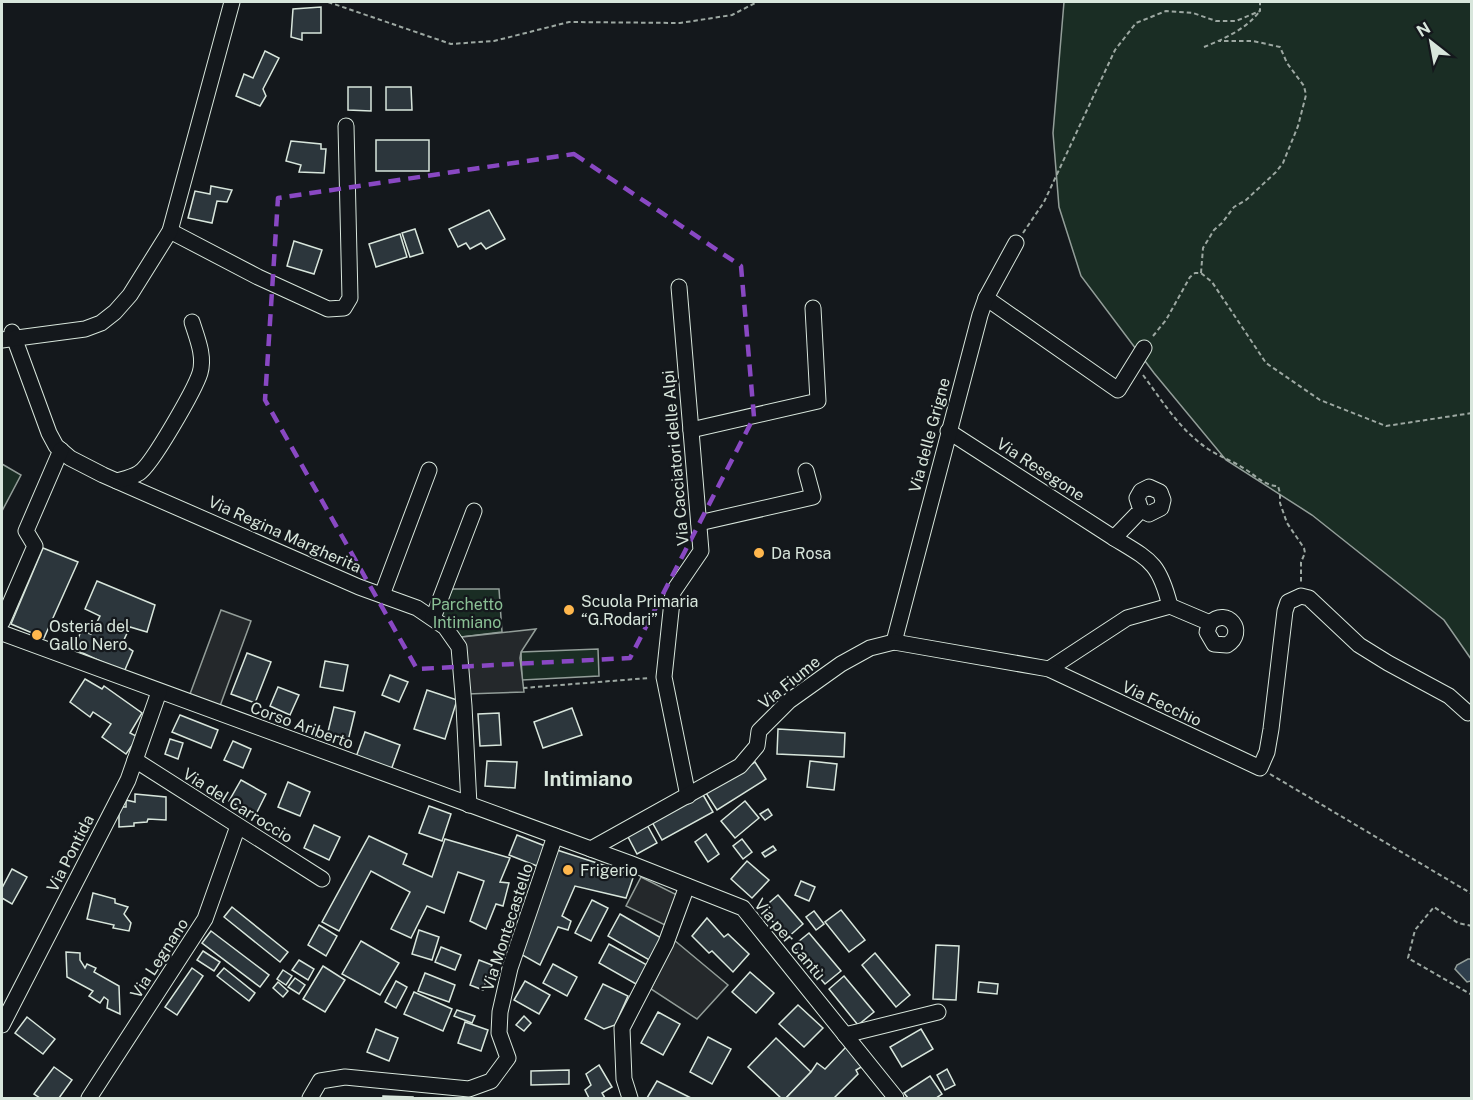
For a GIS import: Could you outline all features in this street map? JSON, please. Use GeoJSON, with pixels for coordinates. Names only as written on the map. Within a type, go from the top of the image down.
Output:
{"type":"FeatureCollection","features":[{"type":"Feature","properties":{"kind":"street"},"geometry":{"type":"LineString","coordinates":[[7,336],[85,329],[101,323],[115,312],[130,295],[170,231],[232,2]]}},
{"type":"Feature","properties":{"kind":"street"},"geometry":{"type":"LineString","coordinates":[[170,231],[258,277],[328,309],[344,308],[350,298],[346,126]]}},
{"type":"Feature","properties":{"kind":"street","name":"Via delle Grigne"},"geometry":{"type":"LineString","coordinates":[[894,642],[948,431],[986,298],[1016,243]]}},
{"type":"Feature","properties":{"kind":"street","name":"Via Cacciatori delle Alpi"},"geometry":{"type":"LineString","coordinates":[[679,287],[701,551],[673,592],[664,677],[688,796]]}},
{"type":"Feature","properties":{"kind":"street"},"geometry":{"type":"LineString","coordinates":[[986,298],[1118,390],[1144,348]]}},
{"type":"Feature","properties":{"kind":"street"},"geometry":{"type":"LineString","coordinates":[[691,430],[818,401],[813,308]]}},
{"type":"Feature","properties":{"kind":"street"},"geometry":{"type":"LineString","coordinates":[[117,481],[139,473],[148,465],[176,421],[200,373],[201,356],[192,322]]}},
{"type":"Feature","properties":{"kind":"street","name":"Via Regina Margherita"},"geometry":{"type":"LineString","coordinates":[[7,336],[49,433],[56,446],[70,458],[279,553],[417,608],[445,627],[459,647],[469,805]]}},
{"type":"Feature","properties":{"kind":"street","name":"Via Resegone"},"geometry":{"type":"LineString","coordinates":[[948,431],[1146,557],[1160,572],[1170,606]]}},
{"type":"Feature","properties":{"kind":"street"},"geometry":{"type":"LineString","coordinates":[[2,622],[6,596],[35,546],[26,531],[61,450]]}},
{"type":"Feature","properties":{"kind":"street"},"geometry":{"type":"LineString","coordinates":[[382,595],[429,470]]}},
{"type":"Feature","properties":{"kind":"street"},"geometry":{"type":"LineString","coordinates":[[699,523],[813,497],[806,471]]}},
{"type":"Feature","properties":{"kind":"street"},"geometry":{"type":"LineString","coordinates":[[1114,538],[1141,510]]}},
{"type":"Feature","properties":{"kind":"street"},"geometry":{"type":"LineString","coordinates":[[433,618],[474,511]]}},
{"type":"Feature","properties":{"kind":"street"},"geometry":{"type":"LineString","coordinates":[[1260,768],[1267,752],[1271,729],[1285,611],[1288,602],[1301,596],[1309,598],[1359,645],[1449,696],[1468,713]]}},
{"type":"Feature","properties":{"kind":"street"},"geometry":{"type":"LineString","coordinates":[[1049,669],[1127,618],[1170,606],[1210,623]]}},
{"type":"Feature","properties":{"kind":"street","name":"Corso Ariberto"},"geometry":{"type":"LineString","coordinates":[[2,633],[591,849]]}},
{"type":"Feature","properties":{"kind":"street","name":"Via Fiume"},"geometry":{"type":"LineString","coordinates":[[591,849],[741,766],[757,746],[759,731],[789,701],[842,664],[870,648],[894,642],[1049,669]]}},
{"type":"Feature","properties":{"kind":"street","name":"Via Fecchio"},"geometry":{"type":"LineString","coordinates":[[1049,669],[1260,768]]}},
{"type":"Feature","properties":{"kind":"street","name":"Via Pontida"},"geometry":{"type":"LineString","coordinates":[[2,1025],[128,780],[159,692]]}},
{"type":"Feature","properties":{"kind":"street","name":"Via del Carroccio"},"geometry":{"type":"LineString","coordinates":[[135,760],[322,879]]}},
{"type":"Feature","properties":{"kind":"street","name":"Via Legnano"},"geometry":{"type":"LineString","coordinates":[[89,1098],[205,919],[238,826]]}},
{"type":"Feature","properties":{"kind":"street","name":"Via Montecastello"},"geometry":{"type":"LineString","coordinates":[[310,1098],[320,1081],[345,1077],[469,1089],[491,1081],[508,1058],[499,1033],[500,1012],[510,968],[555,836]]}},
{"type":"Feature","properties":{"kind":"street","name":"Via per Cantù"},"geometry":{"type":"LineString","coordinates":[[591,849],[743,908],[896,1098]]}},
{"type":"Feature","properties":{"kind":"street"},"geometry":{"type":"LineString","coordinates":[[630,1098],[624,1079],[622,1028],[666,943],[687,886]]}},
{"type":"Feature","properties":{"kind":"street"},"geometry":{"type":"LineString","coordinates":[[845,1035],[938,1012]]}},
{"type":"Feature","properties":{"kind":"path"},"geometry":{"type":"LineString","coordinates":[[328,2],[452,44],[494,41],[569,22],[680,23],[732,15],[757,2]]}},
{"type":"Feature","properties":{"kind":"path"},"geometry":{"type":"LineString","coordinates":[[1204,47],[1219,41],[1252,21],[1260,11],[1260,2]]}},
{"type":"Feature","properties":{"kind":"path"},"geometry":{"type":"LineString","coordinates":[[1016,243],[1044,202],[1115,50],[1136,23],[1166,11],[1193,13],[1216,21],[1236,21],[1260,11]]}},
{"type":"Feature","properties":{"kind":"path"},"geometry":{"type":"LineString","coordinates":[[1201,273],[1203,248],[1214,230],[1234,207],[1246,200],[1276,172],[1282,163],[1298,126],[1305,95],[1304,86],[1287,63],[1280,47],[1253,40],[1219,41]]}},
{"type":"Feature","properties":{"kind":"path"},"geometry":{"type":"LineString","coordinates":[[1144,348],[1166,320],[1190,277],[1195,273],[1201,273],[1212,282],[1266,363],[1320,400],[1386,426],[1472,414]]}},
{"type":"Feature","properties":{"kind":"path"},"geometry":{"type":"LineString","coordinates":[[1136,362],[1159,399],[1179,424],[1197,441],[1216,455],[1243,467],[1271,486],[1278,486],[1280,503],[1287,523],[1304,548],[1305,553],[1301,562],[1301,596]]}},
{"type":"Feature","properties":{"kind":"path"},"geometry":{"type":"LineString","coordinates":[[523,688],[664,677]]}},
{"type":"Feature","properties":{"kind":"path"},"geometry":{"type":"LineString","coordinates":[[1260,768],[1472,894]]}},
{"type":"Feature","properties":{"kind":"path"},"geometry":{"type":"LineString","coordinates":[[1472,926],[1458,923],[1434,907],[1415,930],[1408,958],[1472,995]]}},
{"type":"Feature","properties":{"kind":"highlighted area"},"geometry":{"type":"Polygon","coordinates":[[[574,154],[741,266],[754,417],[630,658],[417,669],[265,400],[278,198],[574,154]]]}},
{"type":"Feature","properties":{"kind":"green space"},"geometry":{"type":"Polygon","coordinates":[[[1064,2],[1471,2],[1471,659],[1444,620],[1312,515],[1226,460],[1154,373],[1081,276],[1059,207],[1053,133],[1064,2]]]}},
{"type":"Feature","properties":{"kind":"green space"},"geometry":{"type":"Polygon","coordinates":[[[2,464],[21,475],[2,511],[2,464]]]}},
{"type":"Feature","properties":{"kind":"green space","name":"Parchetto Intimiano"},"geometry":{"type":"Polygon","coordinates":[[[444,589],[499,589],[502,632],[462,637],[463,647],[433,619],[444,589]]]}},
{"type":"Feature","properties":{"kind":"green space"},"geometry":{"type":"Polygon","coordinates":[[[598,649],[599,676],[522,680],[521,652],[598,649]]]}},
{"type":"Feature","properties":{"kind":"shaded area"},"geometry":{"type":"Polygon","coordinates":[[[221,610],[251,621],[220,706],[190,694],[221,610]]]}},
{"type":"Feature","properties":{"kind":"shaded area"},"geometry":{"type":"Polygon","coordinates":[[[536,629],[521,652],[524,692],[467,694],[462,637],[536,629]]]}},
{"type":"Feature","properties":{"kind":"shaded area"},"geometry":{"type":"Polygon","coordinates":[[[641,877],[679,896],[665,925],[626,906],[641,877]]]}},
{"type":"Feature","properties":{"kind":"shaded area"},"geometry":{"type":"Polygon","coordinates":[[[674,940],[728,985],[697,1019],[651,989],[674,940]]]}},
{"type":"Feature","properties":{"kind":"water"},"geometry":{"type":"Polygon","coordinates":[[[1471,959],[1471,981],[1467,982],[1455,969],[1457,965],[1471,959]]]}},
{"type":"Feature","properties":{"kind":"building"},"geometry":{"type":"Polygon","coordinates":[[[321,7],[321,33],[302,33],[302,40],[291,37],[293,9],[321,7]]]}},
{"type":"Feature","properties":{"kind":"building"},"geometry":{"type":"Polygon","coordinates":[[[265,51],[279,58],[263,89],[266,96],[260,106],[236,96],[244,74],[253,78],[265,51]]]}},
{"type":"Feature","properties":{"kind":"building"},"geometry":{"type":"Polygon","coordinates":[[[348,87],[371,87],[371,111],[348,110],[348,87]]]}},
{"type":"Feature","properties":{"kind":"building"},"geometry":{"type":"Polygon","coordinates":[[[386,87],[411,87],[412,110],[386,110],[386,87]]]}},
{"type":"Feature","properties":{"kind":"building"},"geometry":{"type":"Polygon","coordinates":[[[376,140],[429,140],[429,171],[376,171],[376,140]]]}},
{"type":"Feature","properties":{"kind":"building"},"geometry":{"type":"Polygon","coordinates":[[[291,141],[321,144],[321,149],[326,149],[324,173],[299,172],[301,165],[286,161],[291,141]]]}},
{"type":"Feature","properties":{"kind":"building"},"geometry":{"type":"Polygon","coordinates":[[[211,186],[232,190],[227,202],[217,201],[212,223],[188,218],[195,191],[210,194],[211,186]]]}},
{"type":"Feature","properties":{"kind":"building"},"geometry":{"type":"Polygon","coordinates":[[[489,210],[505,239],[486,249],[481,243],[470,249],[466,243],[458,247],[449,229],[489,210]]]}},
{"type":"Feature","properties":{"kind":"building"},"geometry":{"type":"Polygon","coordinates":[[[415,229],[423,253],[410,257],[402,233],[415,229]]]}},
{"type":"Feature","properties":{"kind":"building"},"geometry":{"type":"Polygon","coordinates":[[[400,234],[407,257],[376,267],[369,244],[400,234]]]}},
{"type":"Feature","properties":{"kind":"building"},"geometry":{"type":"Polygon","coordinates":[[[294,241],[322,250],[314,274],[287,266],[294,241]]]}},
{"type":"Feature","properties":{"kind":"building"},"geometry":{"type":"Polygon","coordinates":[[[43,548],[78,562],[44,638],[11,624],[43,548]]]}},
{"type":"Feature","properties":{"kind":"building"},"geometry":{"type":"Polygon","coordinates":[[[97,581],[155,605],[147,632],[130,627],[122,644],[133,651],[124,672],[74,649],[81,631],[91,634],[100,616],[85,609],[97,581]]]}},
{"type":"Feature","properties":{"kind":"building"},"geometry":{"type":"Polygon","coordinates":[[[247,653],[271,662],[255,703],[231,694],[247,653]]]}},
{"type":"Feature","properties":{"kind":"building"},"geometry":{"type":"Polygon","coordinates":[[[325,661],[348,665],[343,691],[320,687],[325,661]]]}},
{"type":"Feature","properties":{"kind":"building"},"geometry":{"type":"Polygon","coordinates":[[[390,675],[408,682],[399,702],[382,695],[390,675]]]}},
{"type":"Feature","properties":{"kind":"building"},"geometry":{"type":"Polygon","coordinates":[[[85,679],[102,689],[104,686],[142,713],[130,733],[138,737],[126,754],[102,737],[111,724],[93,712],[90,717],[70,702],[85,679]]]}},
{"type":"Feature","properties":{"kind":"building"},"geometry":{"type":"Polygon","coordinates":[[[278,687],[299,695],[290,715],[270,706],[278,687]]]}},
{"type":"Feature","properties":{"kind":"building"},"geometry":{"type":"Polygon","coordinates":[[[427,690],[457,700],[445,739],[414,729],[427,690]]]}},
{"type":"Feature","properties":{"kind":"building"},"geometry":{"type":"Polygon","coordinates":[[[334,707],[355,712],[348,741],[327,736],[334,707]]]}},
{"type":"Feature","properties":{"kind":"building"},"geometry":{"type":"Polygon","coordinates":[[[572,708],[582,735],[543,748],[534,722],[572,708]]]}},
{"type":"Feature","properties":{"kind":"building"},"geometry":{"type":"Polygon","coordinates":[[[499,713],[501,745],[480,746],[478,714],[499,713]]]}},
{"type":"Feature","properties":{"kind":"building"},"geometry":{"type":"Polygon","coordinates":[[[180,715],[218,730],[211,748],[172,732],[180,715]]]}},
{"type":"Feature","properties":{"kind":"building"},"geometry":{"type":"Polygon","coordinates":[[[778,729],[845,733],[844,757],[777,754],[778,729]]]}},
{"type":"Feature","properties":{"kind":"building"},"geometry":{"type":"Polygon","coordinates":[[[365,732],[400,745],[391,770],[356,757],[365,732]]]}},
{"type":"Feature","properties":{"kind":"building"},"geometry":{"type":"Polygon","coordinates":[[[170,739],[183,743],[178,759],[165,754],[170,739]]]}},
{"type":"Feature","properties":{"kind":"building"},"geometry":{"type":"Polygon","coordinates":[[[233,741],[251,749],[243,768],[224,760],[233,741]]]}},
{"type":"Feature","properties":{"kind":"building"},"geometry":{"type":"Polygon","coordinates":[[[487,761],[517,762],[515,788],[485,786],[487,761]]]}},
{"type":"Feature","properties":{"kind":"building"},"geometry":{"type":"Polygon","coordinates":[[[810,761],[837,764],[834,790],[807,787],[810,761]]]}},
{"type":"Feature","properties":{"kind":"building"},"geometry":{"type":"Polygon","coordinates":[[[755,762],[766,779],[717,810],[706,793],[755,762]]]}},
{"type":"Feature","properties":{"kind":"building"},"geometry":{"type":"Polygon","coordinates":[[[241,780],[266,794],[255,816],[229,801],[241,780]]]}},
{"type":"Feature","properties":{"kind":"building"},"geometry":{"type":"Polygon","coordinates":[[[288,782],[310,792],[300,816],[278,807],[288,782]]]}},
{"type":"Feature","properties":{"kind":"building"},"geometry":{"type":"Polygon","coordinates":[[[702,793],[713,812],[662,840],[651,820],[702,793]]]}},
{"type":"Feature","properties":{"kind":"building"},"geometry":{"type":"Polygon","coordinates":[[[135,794],[166,797],[166,820],[148,819],[147,822],[134,823],[134,826],[119,827],[119,807],[126,807],[126,800],[135,802],[135,794]]]}},
{"type":"Feature","properties":{"kind":"building"},"geometry":{"type":"Polygon","coordinates":[[[745,801],[759,818],[735,838],[721,821],[745,801]]]}},
{"type":"Feature","properties":{"kind":"building"},"geometry":{"type":"Polygon","coordinates":[[[429,806],[451,814],[442,841],[419,833],[429,806]]]}},
{"type":"Feature","properties":{"kind":"building"},"geometry":{"type":"Polygon","coordinates":[[[768,809],[772,815],[765,820],[760,814],[768,809]]]}},
{"type":"Feature","properties":{"kind":"building"},"geometry":{"type":"Polygon","coordinates":[[[646,823],[657,843],[637,854],[626,833],[646,823]]]}},
{"type":"Feature","properties":{"kind":"building"},"geometry":{"type":"Polygon","coordinates":[[[314,825],[340,837],[329,860],[304,848],[314,825]]]}},
{"type":"Feature","properties":{"kind":"building"},"geometry":{"type":"Polygon","coordinates":[[[706,834],[719,854],[708,862],[695,842],[706,834]]]}},
{"type":"Feature","properties":{"kind":"building"},"geometry":{"type":"Polygon","coordinates":[[[517,835],[545,846],[537,866],[509,855],[517,835]]]}},
{"type":"Feature","properties":{"kind":"building"},"geometry":{"type":"Polygon","coordinates":[[[369,836],[407,854],[403,864],[432,877],[445,839],[510,858],[500,882],[509,883],[503,906],[496,904],[486,929],[470,921],[484,881],[458,872],[444,913],[427,906],[411,938],[391,929],[410,892],[371,871],[339,931],[322,922],[369,836]]]}},
{"type":"Feature","properties":{"kind":"building"},"geometry":{"type":"Polygon","coordinates":[[[742,839],[752,852],[743,859],[733,846],[742,839]]]}},
{"type":"Feature","properties":{"kind":"building"},"geometry":{"type":"Polygon","coordinates":[[[773,846],[776,850],[765,857],[762,853],[773,846]]]}},
{"type":"Feature","properties":{"kind":"building"},"geometry":{"type":"Polygon","coordinates":[[[557,850],[634,875],[626,898],[575,886],[562,916],[571,921],[568,930],[558,927],[540,965],[517,952],[557,850]]]}},
{"type":"Feature","properties":{"kind":"building"},"geometry":{"type":"Polygon","coordinates":[[[747,861],[769,880],[752,898],[731,879],[747,861]]]}},
{"type":"Feature","properties":{"kind":"building"},"geometry":{"type":"Polygon","coordinates":[[[12,869],[27,877],[12,904],[2,898],[2,888],[12,869]]]}},
{"type":"Feature","properties":{"kind":"building"},"geometry":{"type":"Polygon","coordinates":[[[801,881],[815,887],[809,901],[795,895],[801,881]]]}},
{"type":"Feature","properties":{"kind":"building"},"geometry":{"type":"Polygon","coordinates":[[[521,891],[531,894],[525,914],[515,911],[521,891]]]}},
{"type":"Feature","properties":{"kind":"building"},"geometry":{"type":"Polygon","coordinates":[[[93,893],[115,899],[115,903],[128,907],[124,914],[131,923],[129,931],[87,919],[93,893]]]}},
{"type":"Feature","properties":{"kind":"building"},"geometry":{"type":"Polygon","coordinates":[[[778,895],[803,924],[787,938],[762,909],[778,895]]]}},
{"type":"Feature","properties":{"kind":"building"},"geometry":{"type":"Polygon","coordinates":[[[592,900],[608,908],[591,941],[575,933],[592,900]]]}},
{"type":"Feature","properties":{"kind":"building"},"geometry":{"type":"Polygon","coordinates":[[[232,907],[288,952],[280,962],[224,917],[232,907]]]}},
{"type":"Feature","properties":{"kind":"building"},"geometry":{"type":"Polygon","coordinates":[[[841,910],[865,940],[849,952],[825,922],[841,910]]]}},
{"type":"Feature","properties":{"kind":"building"},"geometry":{"type":"Polygon","coordinates":[[[814,911],[824,924],[816,930],[806,917],[814,911]]]}},
{"type":"Feature","properties":{"kind":"building"},"geometry":{"type":"Polygon","coordinates":[[[620,914],[663,939],[651,961],[608,936],[620,914]]]}},
{"type":"Feature","properties":{"kind":"building"},"geometry":{"type":"Polygon","coordinates":[[[707,918],[724,937],[728,934],[749,954],[733,972],[712,951],[709,953],[692,936],[707,918]]]}},
{"type":"Feature","properties":{"kind":"building"},"geometry":{"type":"Polygon","coordinates":[[[319,925],[337,936],[326,956],[308,945],[319,925]]]}},
{"type":"Feature","properties":{"kind":"building"},"geometry":{"type":"Polygon","coordinates":[[[419,930],[439,937],[432,960],[412,954],[419,930]]]}},
{"type":"Feature","properties":{"kind":"building"},"geometry":{"type":"Polygon","coordinates":[[[211,931],[269,975],[260,987],[202,943],[211,931]]]}},
{"type":"Feature","properties":{"kind":"building"},"geometry":{"type":"Polygon","coordinates":[[[809,933],[841,971],[825,984],[793,946],[809,933]]]}},
{"type":"Feature","properties":{"kind":"building"},"geometry":{"type":"Polygon","coordinates":[[[361,941],[399,963],[380,995],[342,974],[361,941]]]}},
{"type":"Feature","properties":{"kind":"building"},"geometry":{"type":"Polygon","coordinates":[[[609,944],[647,965],[636,984],[599,963],[609,944]]]}},
{"type":"Feature","properties":{"kind":"building"},"geometry":{"type":"Polygon","coordinates":[[[936,945],[959,946],[956,1000],[933,999],[936,945]]]}},
{"type":"Feature","properties":{"kind":"building"},"geometry":{"type":"Polygon","coordinates":[[[441,947],[461,955],[455,970],[435,962],[441,947]]]}},
{"type":"Feature","properties":{"kind":"building"},"geometry":{"type":"Polygon","coordinates":[[[203,951],[220,962],[214,971],[197,960],[203,951]]]}},
{"type":"Feature","properties":{"kind":"building"},"geometry":{"type":"Polygon","coordinates":[[[66,952],[80,953],[80,960],[85,968],[87,964],[96,968],[94,972],[119,986],[120,1014],[107,1008],[108,1000],[104,997],[100,1003],[89,996],[93,991],[67,977],[66,952]]]}},
{"type":"Feature","properties":{"kind":"building"},"geometry":{"type":"Polygon","coordinates":[[[875,953],[910,995],[896,1007],[862,965],[875,953]]]}},
{"type":"Feature","properties":{"kind":"building"},"geometry":{"type":"Polygon","coordinates":[[[299,960],[314,969],[308,980],[292,970],[299,960]]]}},
{"type":"Feature","properties":{"kind":"building"},"geometry":{"type":"Polygon","coordinates":[[[479,960],[492,965],[483,990],[470,985],[479,960]]]}},
{"type":"Feature","properties":{"kind":"building"},"geometry":{"type":"Polygon","coordinates":[[[553,964],[577,977],[567,996],[543,983],[553,964]]]}},
{"type":"Feature","properties":{"kind":"building"},"geometry":{"type":"Polygon","coordinates":[[[323,966],[345,980],[325,1012],[303,999],[323,966]]]}},
{"type":"Feature","properties":{"kind":"building"},"geometry":{"type":"Polygon","coordinates":[[[192,968],[203,976],[177,1015],[165,1007],[192,968]]]}},
{"type":"Feature","properties":{"kind":"building"},"geometry":{"type":"Polygon","coordinates":[[[224,968],[255,993],[249,1001],[217,976],[224,968]]]}},
{"type":"Feature","properties":{"kind":"building"},"geometry":{"type":"Polygon","coordinates":[[[283,970],[292,976],[286,985],[277,979],[283,970]]]}},
{"type":"Feature","properties":{"kind":"building"},"geometry":{"type":"Polygon","coordinates":[[[750,972],[774,993],[756,1013],[732,992],[750,972]]]}},
{"type":"Feature","properties":{"kind":"building"},"geometry":{"type":"Polygon","coordinates":[[[425,973],[455,985],[449,1002],[418,991],[425,973]]]}},
{"type":"Feature","properties":{"kind":"building"},"geometry":{"type":"Polygon","coordinates":[[[844,976],[874,1012],[858,1025],[829,989],[844,976]]]}},
{"type":"Feature","properties":{"kind":"building"},"geometry":{"type":"Polygon","coordinates":[[[295,978],[305,985],[299,994],[288,987],[295,978]]]}},
{"type":"Feature","properties":{"kind":"building"},"geometry":{"type":"Polygon","coordinates":[[[396,981],[407,987],[396,1008],[385,1002],[396,981]]]}},
{"type":"Feature","properties":{"kind":"building"},"geometry":{"type":"Polygon","coordinates":[[[525,981],[550,995],[539,1014],[514,1000],[525,981]]]}},
{"type":"Feature","properties":{"kind":"building"},"geometry":{"type":"Polygon","coordinates":[[[278,982],[288,991],[283,997],[273,988],[278,982]]]}},
{"type":"Feature","properties":{"kind":"building"},"geometry":{"type":"Polygon","coordinates":[[[979,982],[998,984],[997,994],[978,992],[979,982]]]}},
{"type":"Feature","properties":{"kind":"building"},"geometry":{"type":"Polygon","coordinates":[[[603,984],[628,996],[615,1025],[604,1029],[585,1019],[603,984]]]}},
{"type":"Feature","properties":{"kind":"building"},"geometry":{"type":"Polygon","coordinates":[[[414,992],[452,1009],[443,1031],[404,1014],[414,992]]]}},
{"type":"Feature","properties":{"kind":"building"},"geometry":{"type":"Polygon","coordinates":[[[798,1005],[823,1028],[804,1047],[779,1024],[798,1005]]]}},
{"type":"Feature","properties":{"kind":"building"},"geometry":{"type":"Polygon","coordinates":[[[457,1010],[475,1016],[472,1023],[454,1016],[457,1010]]]}},
{"type":"Feature","properties":{"kind":"building"},"geometry":{"type":"Polygon","coordinates":[[[658,1012],[680,1024],[663,1055],[641,1043],[658,1012]]]}},
{"type":"Feature","properties":{"kind":"building"},"geometry":{"type":"Polygon","coordinates":[[[524,1016],[531,1023],[524,1031],[516,1025],[524,1016]]]}},
{"type":"Feature","properties":{"kind":"building"},"geometry":{"type":"Polygon","coordinates":[[[27,1017],[55,1039],[43,1054],[15,1033],[27,1017]]]}},
{"type":"Feature","properties":{"kind":"building"},"geometry":{"type":"Polygon","coordinates":[[[465,1022],[488,1030],[481,1051],[458,1043],[465,1022]]]}},
{"type":"Feature","properties":{"kind":"building"},"geometry":{"type":"Polygon","coordinates":[[[376,1029],[398,1038],[389,1061],[367,1052],[376,1029]]]}},
{"type":"Feature","properties":{"kind":"building"},"geometry":{"type":"Polygon","coordinates":[[[921,1029],[933,1049],[902,1067],[890,1047],[921,1029]]]}},
{"type":"Feature","properties":{"kind":"building"},"geometry":{"type":"Polygon","coordinates":[[[708,1037],[731,1049],[712,1084],[690,1072],[708,1037]]]}},
{"type":"Feature","properties":{"kind":"building"},"geometry":{"type":"Polygon","coordinates":[[[776,1038],[811,1072],[786,1098],[781,1098],[748,1067],[776,1038]]]}},
{"type":"Feature","properties":{"kind":"building"},"geometry":{"type":"Polygon","coordinates":[[[846,1047],[863,1066],[856,1070],[858,1074],[834,1098],[786,1098],[817,1063],[825,1069],[846,1047]]]}},
{"type":"Feature","properties":{"kind":"building"},"geometry":{"type":"Polygon","coordinates":[[[599,1065],[612,1087],[602,1093],[605,1098],[589,1098],[585,1090],[591,1085],[586,1074],[599,1065]]]}},
{"type":"Feature","properties":{"kind":"building"},"geometry":{"type":"Polygon","coordinates":[[[54,1067],[72,1080],[59,1098],[40,1098],[34,1094],[54,1067]]]}},
{"type":"Feature","properties":{"kind":"building"},"geometry":{"type":"Polygon","coordinates":[[[947,1069],[955,1085],[945,1090],[937,1075],[947,1069]]]}},
{"type":"Feature","properties":{"kind":"building"},"geometry":{"type":"Polygon","coordinates":[[[569,1070],[569,1084],[531,1085],[531,1071],[569,1070]]]}},
{"type":"Feature","properties":{"kind":"building"},"geometry":{"type":"Polygon","coordinates":[[[930,1076],[942,1094],[936,1098],[908,1098],[904,1093],[930,1076]]]}},
{"type":"Feature","properties":{"kind":"building"},"geometry":{"type":"Polygon","coordinates":[[[657,1081],[691,1098],[647,1098],[657,1081]]]}},
{"type":"Feature","properties":{"kind":"building"},"geometry":{"type":"Polygon","coordinates":[[[383,1096],[413,1097],[413,1098],[383,1098],[383,1096]]]}},
{"type":"Feature","properties":{"kind":"place","name":"Da Rosa"},"geometry":{"type":"Point","coordinates":[759,553]}},
{"type":"Feature","properties":{"kind":"place","name":"Scuola Primaria “G.Rodari”"},"geometry":{"type":"Point","coordinates":[569,610]}},
{"type":"Feature","properties":{"kind":"place","name":"Osteria del Gallo Nero"},"geometry":{"type":"Point","coordinates":[37,635]}},
{"type":"Feature","properties":{"kind":"place","name":"Frigerio"},"geometry":{"type":"Point","coordinates":[568,870]}},
{"type":"Feature","properties":{"kind":"district","name":"Intimiano"},"geometry":{"type":"Point","coordinates":[588,779]}}]}
